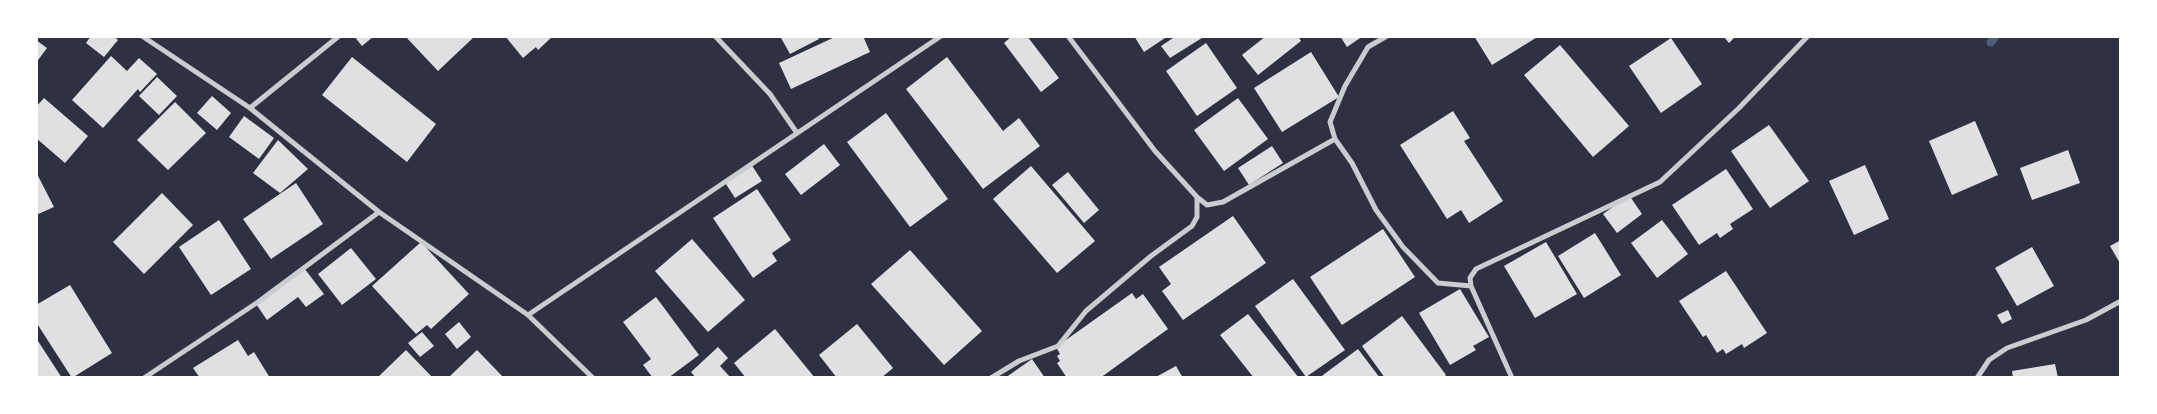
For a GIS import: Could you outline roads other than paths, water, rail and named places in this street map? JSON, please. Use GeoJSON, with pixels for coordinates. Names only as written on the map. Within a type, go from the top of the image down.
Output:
{"type":"FeatureCollection","features":[{"type":"Feature","properties":{"kind":"street"},"geometry":{"type":"LineString","coordinates":[[142,36],[250,108],[379,212],[528,315],[592,378]]}},
{"type":"Feature","properties":{"kind":"street"},"geometry":{"type":"LineString","coordinates":[[250,108],[338,36]]}},
{"type":"Feature","properties":{"kind":"street"},"geometry":{"type":"LineString","coordinates":[[715,36],[770,94],[797,133]]}},
{"type":"Feature","properties":{"kind":"street"},"geometry":{"type":"LineString","coordinates":[[528,315],[941,36]]}},
{"type":"Feature","properties":{"kind":"street"},"geometry":{"type":"LineString","coordinates":[[1068,36],[1156,151],[1197,197],[1207,205],[1223,202],[1335,139]]}},
{"type":"Feature","properties":{"kind":"street"},"geometry":{"type":"LineString","coordinates":[[1387,36],[1368,47],[1345,86],[1330,122],[1335,139],[1352,163],[1376,210],[1402,247],[1438,283],[1470,286]]}},
{"type":"Feature","properties":{"kind":"street"},"geometry":{"type":"LineString","coordinates":[[1512,378],[1470,286],[1470,278],[1476,268],[1660,182],[1739,108],[1808,36]]}},
{"type":"Feature","properties":{"kind":"street"},"geometry":{"type":"LineString","coordinates":[[991,378],[1018,361],[1058,346],[1086,311],[1151,256],[1192,226],[1197,217],[1197,197]]}},
{"type":"Feature","properties":{"kind":"street"},"geometry":{"type":"LineString","coordinates":[[144,378],[258,302],[379,212]]}},
{"type":"Feature","properties":{"kind":"street"},"geometry":{"type":"LineString","coordinates":[[1977,378],[1989,360],[2007,348],[2086,320],[2121,301]]}},
{"type":"Feature","properties":{"kind":"waterway"},"geometry":{"type":"LineString","coordinates":[[1991,42],[1995,36]]}}]}
